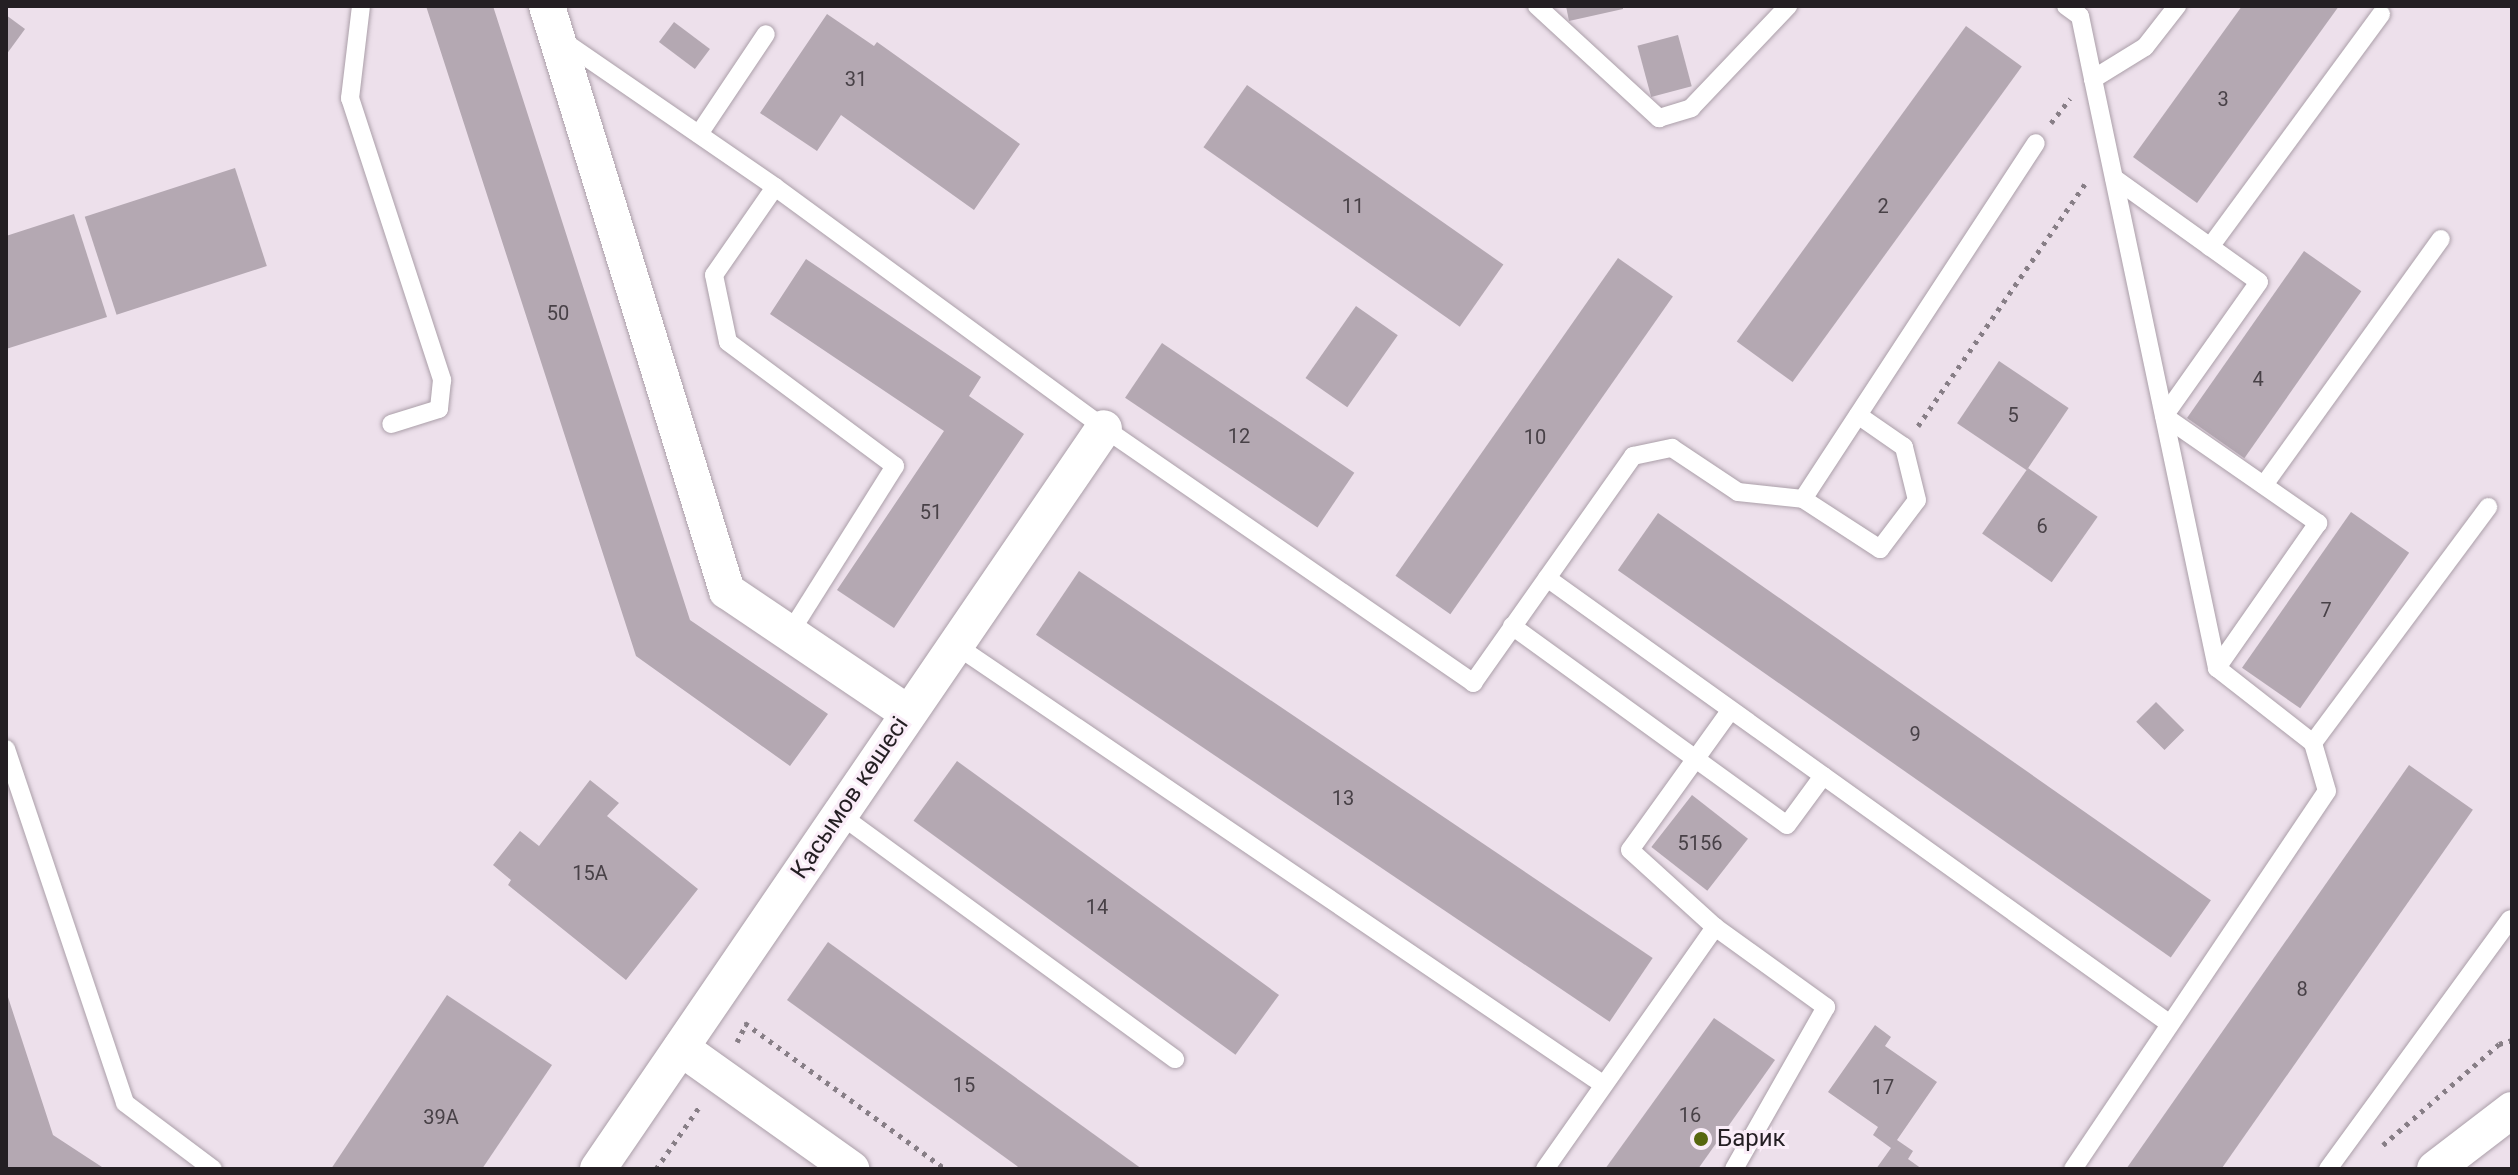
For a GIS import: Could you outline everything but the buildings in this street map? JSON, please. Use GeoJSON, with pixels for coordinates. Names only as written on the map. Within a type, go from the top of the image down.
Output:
{"type":"FeatureCollection","features":[{"type":"Feature","properties":{"kind":"street"},"geometry":{"type":"LineString","coordinates":[[552,22],[727,591],[908,713]]}},
{"type":"Feature","properties":{"kind":"street","name":"Қасымов көшесі"},"geometry":{"type":"LineString","coordinates":[[598,1169],[1104,428]]}},
{"type":"Feature","properties":{"kind":"street"},"geometry":{"type":"LineString","coordinates":[[681,1048],[851,1169]]}},
{"type":"Feature","properties":{"kind":"street"},"geometry":{"type":"LineString","coordinates":[[2435,1169],[2512,1110]]}},
{"type":"Feature","properties":{"kind":"lane"},"geometry":{"type":"LineString","coordinates":[[361,6],[350,98],[442,380],[439,409],[391,424]]}},
{"type":"Feature","properties":{"kind":"lane"},"geometry":{"type":"LineString","coordinates":[[1537,6],[1659,118],[1691,108],[1788,6]]}},
{"type":"Feature","properties":{"kind":"lane"},"geometry":{"type":"LineString","coordinates":[[2066,6],[2080,16],[2217,668],[2313,743],[2327,791],[2073,1169]]}},
{"type":"Feature","properties":{"kind":"lane"},"geometry":{"type":"LineString","coordinates":[[2093,79],[2145,47],[2177,6]]}},
{"type":"Feature","properties":{"kind":"lane"},"geometry":{"type":"LineString","coordinates":[[2210,247],[2381,14]]}},
{"type":"Feature","properties":{"kind":"lane"},"geometry":{"type":"LineString","coordinates":[[552,22],[699,134],[1104,428],[1473,683],[1633,456],[1672,448],[1738,492],[1803,499],[1880,549],[1917,500],[1904,447],[1858,415]]}},
{"type":"Feature","properties":{"kind":"lane"},"geometry":{"type":"LineString","coordinates":[[699,134],[766,34]]}},
{"type":"Feature","properties":{"kind":"lane"},"geometry":{"type":"LineString","coordinates":[[1803,499],[2036,143]]}},
{"type":"Feature","properties":{"kind":"lane"},"geometry":{"type":"LineString","coordinates":[[2114,178],[2259,282],[2164,416]]}},
{"type":"Feature","properties":{"kind":"lane"},"geometry":{"type":"LineString","coordinates":[[775,187],[714,275],[728,342],[895,466],[790,633]]}},
{"type":"Feature","properties":{"kind":"lane"},"geometry":{"type":"LineString","coordinates":[[2264,485],[2441,239]]}},
{"type":"Feature","properties":{"kind":"lane"},"geometry":{"type":"LineString","coordinates":[[2164,416],[2318,523],[2217,668]]}},
{"type":"Feature","properties":{"kind":"lane"},"geometry":{"type":"LineString","coordinates":[[2313,743],[2488,507]]}},
{"type":"Feature","properties":{"kind":"lane"},"geometry":{"type":"LineString","coordinates":[[1547,578],[2170,1024]]}},
{"type":"Feature","properties":{"kind":"lane"},"geometry":{"type":"LineString","coordinates":[[1512,626],[1787,825],[1823,776]]}},
{"type":"Feature","properties":{"kind":"lane"},"geometry":{"type":"LineString","coordinates":[[954,644],[1604,1085]]}},
{"type":"Feature","properties":{"kind":"lane"},"geometry":{"type":"LineString","coordinates":[[1730,711],[1630,850],[1715,927],[1826,1007],[1734,1169]]}},
{"type":"Feature","properties":{"kind":"lane"},"geometry":{"type":"LineString","coordinates":[[6,749],[125,1103],[213,1169]]}},
{"type":"Feature","properties":{"kind":"lane"},"geometry":{"type":"LineString","coordinates":[[839,814],[1175,1059]]}},
{"type":"Feature","properties":{"kind":"lane"},"geometry":{"type":"LineString","coordinates":[[2328,1169],[2510,919]]}},
{"type":"Feature","properties":{"kind":"lane"},"geometry":{"type":"LineString","coordinates":[[1545,1169],[1715,927]]}},
{"type":"Feature","properties":{"kind":"path"},"geometry":{"type":"LineString","coordinates":[[2036,143],[2076,90],[2093,79]]}},
{"type":"Feature","properties":{"kind":"path"},"geometry":{"type":"LineString","coordinates":[[1904,447],[2068,205]]}},
{"type":"Feature","properties":{"kind":"path"},"geometry":{"type":"LineString","coordinates":[[714,999],[945,1169]]}},
{"type":"Feature","properties":{"kind":"path"},"geometry":{"type":"LineString","coordinates":[[656,1169],[720,1077],[754,1011]]}},
{"type":"Feature","properties":{"kind":"path"},"geometry":{"type":"LineString","coordinates":[[2379,1148],[2499,1044],[2512,1040]]}},
{"type":"Feature","properties":{"kind":"place","name":"Барик"},"geometry":{"type":"Point","coordinates":[1701,1139]}}]}
